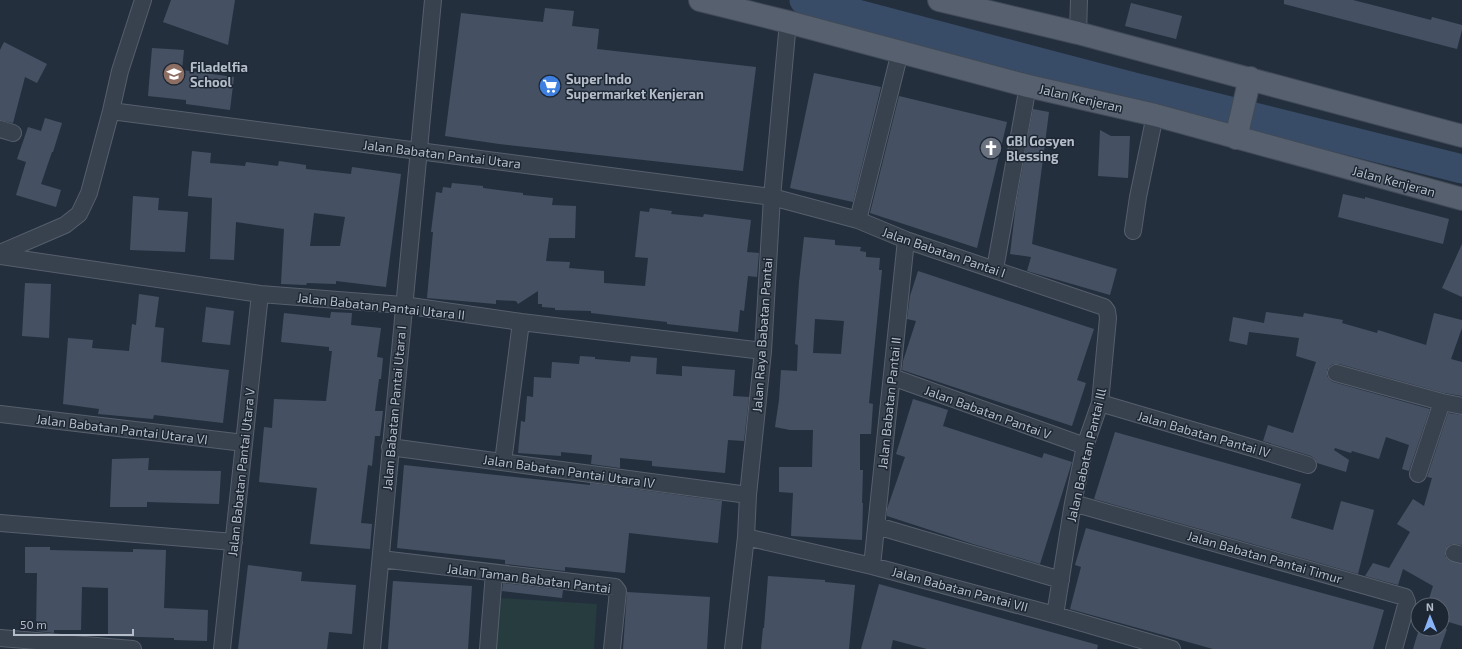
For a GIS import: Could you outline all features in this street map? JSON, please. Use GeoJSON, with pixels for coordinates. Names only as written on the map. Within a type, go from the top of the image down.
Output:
{"type":"FeatureCollection","features":[{"type":"Feature","properties":{"kind":"main road","name":"Jalan Kenjeran"},"geometry":{"type":"LineString","coordinates":[[700,0],[1028,86],[1155,115],[1236,136],[1462,199]]}},
{"type":"Feature","properties":{"kind":"main road"},"geometry":{"type":"LineString","coordinates":[[939,0],[1078,33],[1462,136]]}},
{"type":"Feature","properties":{"kind":"main road"},"geometry":{"type":"LineString","coordinates":[[1236,136],[1249,80]]}},
{"type":"Feature","properties":{"kind":"street"},"geometry":{"type":"LineString","coordinates":[[0,253],[65,225],[79,214],[89,193],[120,71],[143,0]]}},
{"type":"Feature","properties":{"kind":"street","name":"Jalan Babatan Pantai Utara I"},"geometry":{"type":"LineString","coordinates":[[372,649],[403,305],[433,0]]}},
{"type":"Feature","properties":{"kind":"street"},"geometry":{"type":"LineString","coordinates":[[1078,0],[1078,33]]}},
{"type":"Feature","properties":{"kind":"street","name":"Jalan Raya Babatan Pantai"},"geometry":{"type":"LineString","coordinates":[[733,649],[746,537],[748,495],[763,351],[772,198],[788,22]]}},
{"type":"Feature","properties":{"kind":"street"},"geometry":{"type":"LineString","coordinates":[[858,220],[900,52]]}},
{"type":"Feature","properties":{"kind":"street"},"geometry":{"type":"LineString","coordinates":[[995,269],[1028,86]]}},
{"type":"Feature","properties":{"kind":"street","name":"Jalan Babatan Pantai Utara"},"geometry":{"type":"LineString","coordinates":[[111,111],[772,198]]}},
{"type":"Feature","properties":{"kind":"street"},"geometry":{"type":"LineString","coordinates":[[1133,231],[1138,197],[1155,115]]}},
{"type":"Feature","properties":{"kind":"street","name":"Jalan Babatan Pantai I"},"geometry":{"type":"LineString","coordinates":[[772,198],[858,220],[906,240],[1104,307],[1107,311],[1108,318]]}},
{"type":"Feature","properties":{"kind":"street","name":"Jalan Babatan Pantai II"},"geometry":{"type":"LineString","coordinates":[[872,566],[906,240]]}},
{"type":"Feature","properties":{"kind":"street","name":"Jalan Babatan Pantai Utara II"},"geometry":{"type":"LineString","coordinates":[[0,256],[260,294],[403,305],[521,322],[763,351]]}},
{"type":"Feature","properties":{"kind":"street","name":"Jalan Babatan Pantai Utara V"},"geometry":{"type":"LineString","coordinates":[[222,649],[260,294]]}},
{"type":"Feature","properties":{"kind":"street","name":"Jalan Babatan Pantai Ill"},"geometry":{"type":"LineString","coordinates":[[1055,615],[1073,503],[1085,446],[1100,403],[1108,318]]}},
{"type":"Feature","properties":{"kind":"street"},"geometry":{"type":"LineString","coordinates":[[503,462],[521,322]]}},
{"type":"Feature","properties":{"kind":"street"},"geometry":{"type":"LineString","coordinates":[[1336,373],[1462,406]]}},
{"type":"Feature","properties":{"kind":"street","name":"Jalan Babatan Pantai V"},"geometry":{"type":"LineString","coordinates":[[892,377],[1085,446]]}},
{"type":"Feature","properties":{"kind":"street"},"geometry":{"type":"LineString","coordinates":[[1418,474],[1442,402]]}},
{"type":"Feature","properties":{"kind":"street","name":"Jalan Babatan Pantai IV"},"geometry":{"type":"LineString","coordinates":[[1100,403],[1308,465]]}},
{"type":"Feature","properties":{"kind":"street","name":"Jalan Babatan Pantai Utara VI"},"geometry":{"type":"LineString","coordinates":[[0,414],[244,443]]}},
{"type":"Feature","properties":{"kind":"street","name":"Jalan Babatan Pantai Utara IV"},"geometry":{"type":"LineString","coordinates":[[390,447],[748,495]]}},
{"type":"Feature","properties":{"kind":"street","name":"Jalan Babatan Pantai Timur"},"geometry":{"type":"LineString","coordinates":[[1073,503],[1405,597],[1407,602],[1394,649]]}},
{"type":"Feature","properties":{"kind":"street"},"geometry":{"type":"LineString","coordinates":[[0,523],[234,542]]}},
{"type":"Feature","properties":{"kind":"street"},"geometry":{"type":"LineString","coordinates":[[877,526],[1061,580]]}},
{"type":"Feature","properties":{"kind":"street","name":"Jalan Babatan Pantai VII"},"geometry":{"type":"LineString","coordinates":[[746,537],[872,566],[1055,615],[1143,645],[1172,649]]}},
{"type":"Feature","properties":{"kind":"street","name":"Jalan Taman Babatan Pantai"},"geometry":{"type":"LineString","coordinates":[[381,559],[615,587],[618,591],[612,649]]}},
{"type":"Feature","properties":{"kind":"street"},"geometry":{"type":"LineString","coordinates":[[488,649],[494,573]]}},
{"type":"Feature","properties":{"kind":"street"},"geometry":{"type":"LineString","coordinates":[[0,638],[133,649]]}},
{"type":"Feature","properties":{"kind":"green space"},"geometry":{"type":"Polygon","coordinates":[[[499,598],[597,604],[594,649],[495,649],[499,598]]]}},
{"type":"Feature","properties":{"kind":"building"},"geometry":{"type":"Polygon","coordinates":[[[171,0],[235,0],[228,45],[163,22],[171,0]]]}},
{"type":"Feature","properties":{"kind":"building"},"geometry":{"type":"Polygon","coordinates":[[[1284,0],[1353,0],[1431,20],[1432,17],[1462,25],[1462,30],[1457,49],[1284,4],[1284,0]]]}},
{"type":"Feature","properties":{"kind":"building"},"geometry":{"type":"Polygon","coordinates":[[[1131,3],[1182,16],[1176,39],[1125,26],[1131,3]]]}},
{"type":"Feature","properties":{"kind":"building"},"geometry":{"type":"Polygon","coordinates":[[[545,8],[574,11],[572,26],[599,29],[597,49],[756,67],[743,171],[499,144],[445,136],[461,13],[543,22],[545,8]]]}},
{"type":"Feature","properties":{"kind":"building"},"geometry":{"type":"Polygon","coordinates":[[[4,42],[47,64],[37,83],[25,77],[13,123],[0,120],[0,50],[4,42]]]}},
{"type":"Feature","properties":{"kind":"building"},"geometry":{"type":"Polygon","coordinates":[[[152,48],[184,50],[182,70],[234,77],[230,110],[186,104],[186,100],[148,96],[152,48]]]}},
{"type":"Feature","properties":{"kind":"building"},"geometry":{"type":"Polygon","coordinates":[[[814,73],[881,87],[853,202],[790,188],[814,73]]]}},
{"type":"Feature","properties":{"kind":"building"},"geometry":{"type":"Polygon","coordinates":[[[899,96],[1007,122],[977,248],[870,213],[899,96]]]}},
{"type":"Feature","properties":{"kind":"building"},"geometry":{"type":"Polygon","coordinates":[[[1033,109],[1049,112],[1032,244],[1117,269],[1110,295],[1027,271],[1031,257],[1010,254],[1016,204],[1033,109]]]}},
{"type":"Feature","properties":{"kind":"building"},"geometry":{"type":"Polygon","coordinates":[[[45,118],[62,123],[41,184],[61,190],[56,207],[16,195],[26,162],[17,159],[28,127],[41,131],[45,118]]]}},
{"type":"Feature","properties":{"kind":"building"},"geometry":{"type":"Polygon","coordinates":[[[1100,130],[1111,136],[1130,136],[1128,178],[1098,176],[1100,130]]]}},
{"type":"Feature","properties":{"kind":"building"},"geometry":{"type":"Polygon","coordinates":[[[192,151],[211,153],[210,163],[245,166],[246,162],[278,166],[279,161],[306,165],[306,169],[351,174],[352,167],[401,174],[386,287],[336,281],[336,284],[281,284],[284,229],[236,222],[234,260],[210,259],[212,198],[188,196],[192,151]],[[314,213],[310,246],[340,246],[345,217],[314,213]]]}},
{"type":"Feature","properties":{"kind":"building"},"geometry":{"type":"Polygon","coordinates":[[[452,183],[483,186],[483,188],[523,193],[523,195],[553,198],[552,205],[576,206],[575,238],[549,238],[546,261],[570,262],[569,268],[604,271],[604,283],[645,286],[648,258],[635,257],[640,211],[649,212],[650,208],[672,211],[671,214],[703,217],[704,214],[751,220],[747,252],[759,253],[757,277],[748,276],[744,311],[740,310],[738,332],[667,324],[667,322],[591,313],[591,311],[555,310],[555,308],[542,307],[542,304],[538,304],[538,291],[518,304],[516,301],[496,300],[496,304],[427,298],[433,232],[431,232],[436,192],[442,193],[443,187],[451,188],[452,183]]]}},
{"type":"Feature","properties":{"kind":"building"},"geometry":{"type":"Polygon","coordinates":[[[1343,194],[1365,199],[1365,197],[1449,219],[1443,244],[1338,217],[1343,194]]]}},
{"type":"Feature","properties":{"kind":"building"},"geometry":{"type":"Polygon","coordinates":[[[133,196],[159,198],[158,210],[188,212],[185,252],[130,250],[133,196]]]}},
{"type":"Feature","properties":{"kind":"building"},"geometry":{"type":"Polygon","coordinates":[[[804,237],[835,240],[835,245],[861,247],[860,251],[866,252],[866,257],[880,258],[879,270],[882,270],[869,403],[873,404],[871,434],[860,434],[860,470],[863,470],[862,540],[791,536],[793,493],[779,492],[779,467],[812,467],[813,430],[790,430],[775,427],[781,370],[797,371],[798,345],[795,344],[799,282],[804,237]],[[815,319],[813,353],[841,354],[844,321],[815,319]]]}},
{"type":"Feature","properties":{"kind":"building"},"geometry":{"type":"Polygon","coordinates":[[[1462,244],[1462,297],[1442,288],[1462,244]]]}},
{"type":"Feature","properties":{"kind":"building"},"geometry":{"type":"Polygon","coordinates":[[[918,271],[1094,329],[1077,380],[1086,383],[1072,426],[902,370],[903,361],[916,321],[907,319],[910,296],[918,271]]]}},
{"type":"Feature","properties":{"kind":"building"},"geometry":{"type":"Polygon","coordinates":[[[25,283],[51,284],[49,338],[22,336],[25,283]]]}},
{"type":"Feature","properties":{"kind":"building"},"geometry":{"type":"Polygon","coordinates":[[[139,294],[159,297],[155,327],[164,328],[161,362],[229,370],[223,423],[154,415],[153,419],[98,414],[99,409],[63,404],[68,338],[93,340],[92,348],[129,351],[132,324],[136,325],[139,294]]]}},
{"type":"Feature","properties":{"kind":"building"},"geometry":{"type":"Polygon","coordinates":[[[206,307],[234,311],[230,345],[202,342],[206,307]]]}},
{"type":"Feature","properties":{"kind":"building"},"geometry":{"type":"Polygon","coordinates":[[[331,312],[352,313],[351,325],[381,328],[377,357],[383,358],[375,411],[383,411],[380,436],[375,436],[372,466],[368,465],[361,523],[372,524],[370,549],[310,544],[317,488],[259,482],[264,427],[272,428],[274,399],[326,401],[332,351],[329,351],[329,347],[281,342],[284,313],[330,318],[331,312]]]}},
{"type":"Feature","properties":{"kind":"building"},"geometry":{"type":"Polygon","coordinates":[[[1266,312],[1303,317],[1304,313],[1343,320],[1342,323],[1377,333],[1378,330],[1426,345],[1434,313],[1462,320],[1462,328],[1451,359],[1462,362],[1462,396],[1444,393],[1339,364],[1333,364],[1327,370],[1327,376],[1333,382],[1430,409],[1409,471],[1402,469],[1409,445],[1386,437],[1379,459],[1352,451],[1351,453],[1335,448],[1334,450],[1349,460],[1346,472],[1317,463],[1311,456],[1263,441],[1268,425],[1293,433],[1316,362],[1296,356],[1299,338],[1249,332],[1247,345],[1229,341],[1233,317],[1264,323],[1266,312]]]}},
{"type":"Feature","properties":{"kind":"building"},"geometry":{"type":"Polygon","coordinates":[[[580,356],[630,362],[631,356],[657,358],[656,374],[682,376],[682,366],[735,370],[733,396],[749,397],[744,441],[728,440],[725,473],[652,466],[652,461],[620,458],[620,468],[591,464],[592,455],[561,452],[561,456],[518,453],[521,421],[525,422],[527,396],[533,397],[534,377],[551,378],[552,362],[579,364],[580,356]]]}},
{"type":"Feature","properties":{"kind":"building"},"geometry":{"type":"Polygon","coordinates":[[[913,399],[948,410],[943,426],[1042,458],[1044,453],[1072,462],[1040,564],[887,516],[887,509],[905,457],[896,454],[913,399]]]}},
{"type":"Feature","properties":{"kind":"building"},"geometry":{"type":"Polygon","coordinates":[[[1448,413],[1462,415],[1462,545],[1451,544],[1445,551],[1445,556],[1448,560],[1462,564],[1462,626],[1450,622],[1450,597],[1430,597],[1433,586],[1403,569],[1398,585],[1365,576],[1373,563],[1389,568],[1410,532],[1397,524],[1413,499],[1424,506],[1432,478],[1427,477],[1448,413]]]}},
{"type":"Feature","properties":{"kind":"building"},"geometry":{"type":"Polygon","coordinates":[[[1115,432],[1301,484],[1291,518],[1333,530],[1341,501],[1374,510],[1358,574],[1094,499],[1115,432]]]}},
{"type":"Feature","properties":{"kind":"building"},"geometry":{"type":"Polygon","coordinates":[[[149,458],[148,470],[221,471],[219,504],[147,502],[147,507],[110,507],[112,459],[149,458]]]}},
{"type":"Feature","properties":{"kind":"building"},"geometry":{"type":"Polygon","coordinates":[[[404,465],[590,485],[590,483],[722,501],[718,543],[629,533],[625,573],[565,567],[565,571],[505,564],[505,560],[397,548],[404,465]]]}},
{"type":"Feature","properties":{"kind":"building"},"geometry":{"type":"Polygon","coordinates":[[[1086,528],[1384,610],[1373,649],[1213,649],[1070,609],[1081,567],[1075,565],[1086,528]]]}},
{"type":"Feature","properties":{"kind":"building"},"geometry":{"type":"Polygon","coordinates":[[[25,547],[50,547],[50,550],[133,552],[133,549],[166,550],[164,608],[208,610],[207,641],[174,640],[174,638],[108,636],[108,588],[82,587],[81,630],[54,630],[54,633],[36,631],[37,573],[25,573],[25,547]]]}},
{"type":"Feature","properties":{"kind":"building"},"geometry":{"type":"Polygon","coordinates":[[[248,565],[302,572],[301,581],[356,585],[352,634],[329,632],[327,649],[238,649],[248,565]]]}},
{"type":"Feature","properties":{"kind":"building"},"geometry":{"type":"Polygon","coordinates":[[[768,576],[825,580],[825,582],[855,585],[849,649],[761,649],[768,576]]]}},
{"type":"Feature","properties":{"kind":"building"},"geometry":{"type":"Polygon","coordinates":[[[393,581],[472,586],[468,649],[388,649],[393,581]]]}},
{"type":"Feature","properties":{"kind":"building"},"geometry":{"type":"Polygon","coordinates":[[[503,583],[563,590],[562,598],[502,591],[503,583]]]}},
{"type":"Feature","properties":{"kind":"building"},"geometry":{"type":"Polygon","coordinates":[[[879,584],[1098,645],[1097,649],[927,649],[893,640],[891,649],[861,649],[879,584]]]}},
{"type":"Feature","properties":{"kind":"building"},"geometry":{"type":"Polygon","coordinates":[[[627,592],[710,597],[707,649],[623,649],[627,592]]]}},
{"type":"Feature","properties":{"kind":"building"},"geometry":{"type":"Polygon","coordinates":[[[1417,637],[1444,637],[1440,649],[1413,649],[1417,637]]]}},
{"type":"Feature","properties":{"kind":"waterway"},"geometry":{"type":"LineString","coordinates":[[804,0],[1134,87],[1462,169]]}},
{"type":"Feature","properties":{"kind":"place","name":"Filadelfia School"},"geometry":{"type":"Point","coordinates":[174,74]}},
{"type":"Feature","properties":{"kind":"place","name":"Super Indo Supermarket Kenjeran"},"geometry":{"type":"Point","coordinates":[550,86]}},
{"type":"Feature","properties":{"kind":"place","name":"GBI Gosyen Blessing"},"geometry":{"type":"Point","coordinates":[991,148]}}]}
